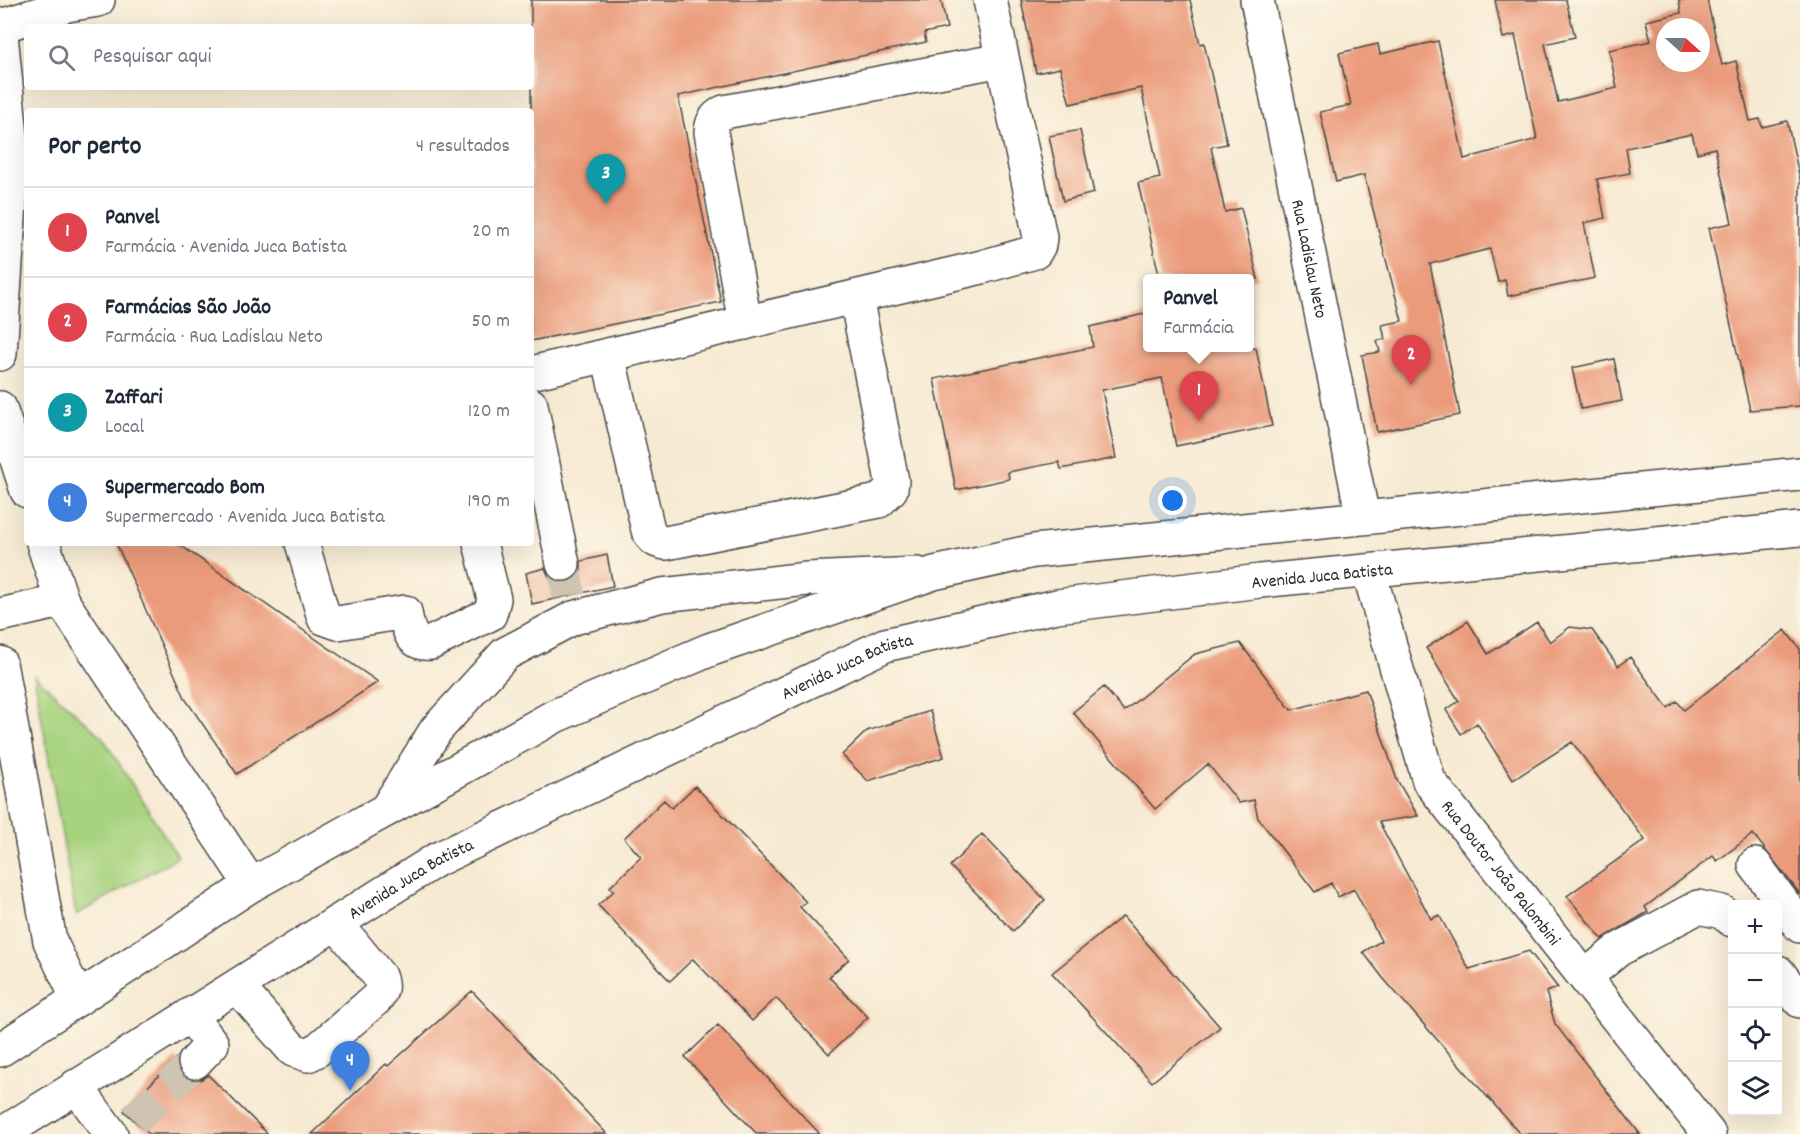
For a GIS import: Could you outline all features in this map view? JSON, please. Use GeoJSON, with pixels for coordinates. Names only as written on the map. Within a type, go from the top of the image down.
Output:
{"type":"FeatureCollection","features":[{"type":"Feature","properties":{"kind":"main road"},"geometry":{"type":"LineString","coordinates":[[9,347],[13,157],[0,25],[67,6],[99,0]]}},
{"type":"Feature","properties":{"kind":"main road"},"geometry":{"type":"LineString","coordinates":[[534,372],[1027,256],[1039,245],[990,0]]}},
{"type":"Feature","properties":{"kind":"main road","name":"Rua Ladislau Neto"},"geometry":{"type":"LineString","coordinates":[[1257,0],[1363,517]]}},
{"type":"Feature","properties":{"kind":"main road"},"geometry":{"type":"LineString","coordinates":[[745,323],[711,132],[712,123],[717,116],[724,112],[1002,60]]}},
{"type":"Feature","properties":{"kind":"main road"},"geometry":{"type":"LineString","coordinates":[[608,355],[648,530],[651,538],[658,542],[666,543],[879,501],[887,497],[892,481],[856,297]]}},
{"type":"Feature","properties":{"kind":"main road"},"geometry":{"type":"LineString","coordinates":[[0,408],[24,482]]}},
{"type":"Feature","properties":{"kind":"main road"},"geometry":{"type":"LineString","coordinates":[[534,420],[563,564]]}},
{"type":"Feature","properties":{"kind":"main road"},"geometry":{"type":"LineString","coordinates":[[0,1050],[251,885],[555,716],[709,650],[934,573],[1034,550],[1800,474]]}},
{"type":"Feature","properties":{"kind":"main road","name":"Avenida Juca Batista"},"geometry":{"type":"LineString","coordinates":[[2,1134],[436,860],[885,645],[1057,606],[1260,581],[1800,529]]}},
{"type":"Feature","properties":{"kind":"main road"},"geometry":{"type":"LineString","coordinates":[[44,546],[62,602],[251,885]]}},
{"type":"Feature","properties":{"kind":"main road"},"geometry":{"type":"LineString","coordinates":[[303,546],[324,618],[338,623],[405,612],[408,631],[413,640],[422,644],[431,643],[490,614],[494,599],[481,546]]}},
{"type":"Feature","properties":{"kind":"main road","name":"Rua Doutor João Palombini"},"geometry":{"type":"LineString","coordinates":[[1369,572],[1429,781],[1709,1134]]}},
{"type":"Feature","properties":{"kind":"main road"},"geometry":{"type":"LineString","coordinates":[[386,810],[436,730],[505,654],[571,607],[807,579],[934,573]]}},
{"type":"Feature","properties":{"kind":"main road"},"geometry":{"type":"LineString","coordinates":[[0,615],[62,602]]}},
{"type":"Feature","properties":{"kind":"main road"},"geometry":{"type":"LineString","coordinates":[[0,663],[50,941],[78,999]]}},
{"type":"Feature","properties":{"kind":"main road"},"geometry":{"type":"LineString","coordinates":[[1755,865],[1800,926]]}},
{"type":"Feature","properties":{"kind":"main road"},"geometry":{"type":"LineString","coordinates":[[1585,977],[1618,950],[1698,907],[1722,912],[1728,917]]}},
{"type":"Feature","properties":{"kind":"main road"},"geometry":{"type":"LineString","coordinates":[[237,986],[293,1050],[308,1055],[316,1051],[376,999],[381,992],[382,984],[379,976],[336,923]]}},
{"type":"Feature","properties":{"kind":"main road"},"geometry":{"type":"LineString","coordinates":[[1782,977],[1800,1001]]}},
{"type":"Feature","properties":{"kind":"main road"},"geometry":{"type":"LineString","coordinates":[[190,1015],[212,1044],[195,1062]]}},
{"type":"Feature","properties":{"kind":"main road"},"geometry":{"type":"LineString","coordinates":[[76,1086],[121,1129]]}},
{"type":"Feature","properties":{"kind":"green space"},"geometry":{"type":"Polygon","coordinates":[[[34,675],[103,738],[178,857],[76,915],[34,675]]]}},
{"type":"Feature","properties":{"kind":"building"},"geometry":{"type":"Polygon","coordinates":[[[531,0],[941,0],[947,28],[924,33],[926,42],[678,96],[721,302],[534,340],[534,108],[531,108],[531,90],[534,90],[534,24],[531,24],[531,0]]]}},
{"type":"Feature","properties":{"kind":"building"},"geometry":{"type":"Polygon","coordinates":[[[1021,0],[1190,0],[1200,44],[1204,43],[1227,144],[1211,147],[1225,212],[1241,208],[1258,279],[1254,279],[1254,274],[1159,274],[1138,183],[1160,178],[1141,88],[1070,104],[1060,68],[1036,73],[1021,0]]]}},
{"type":"Feature","properties":{"kind":"building"},"geometry":{"type":"Polygon","coordinates":[[[1495,0],[1566,0],[1575,37],[1545,44],[1558,102],[1617,88],[1609,50],[1651,41],[1646,21],[1656,19],[1656,72],[1710,72],[1710,18],[1659,18],[1681,13],[1679,0],[1707,0],[1722,65],[1736,61],[1750,121],[1760,119],[1762,127],[1787,121],[1800,179],[1800,406],[1750,410],[1709,228],[1732,223],[1715,148],[1697,153],[1692,134],[1626,148],[1630,173],[1597,179],[1605,218],[1584,223],[1595,278],[1508,296],[1505,280],[1498,282],[1490,249],[1430,264],[1460,415],[1377,432],[1362,355],[1380,352],[1377,341],[1385,339],[1382,325],[1402,321],[1364,175],[1336,182],[1320,112],[1351,105],[1339,53],[1378,44],[1380,54],[1438,41],[1464,159],[1537,139],[1515,35],[1503,38],[1495,0]]]}},
{"type":"Feature","properties":{"kind":"building"},"geometry":{"type":"Polygon","coordinates":[[[1080,130],[1094,193],[1063,201],[1049,136],[1080,130]]]}},
{"type":"Feature","properties":{"kind":"building"},"geometry":{"type":"Polygon","coordinates":[[[1143,314],[1143,352],[1254,352],[1256,348],[1272,426],[1176,446],[1162,378],[1102,390],[1116,458],[1061,469],[1059,462],[1008,472],[1009,479],[956,490],[934,379],[1093,347],[1090,327],[1143,314]]]}},
{"type":"Feature","properties":{"kind":"building"},"geometry":{"type":"Polygon","coordinates":[[[1614,359],[1622,401],[1581,409],[1572,368],[1614,359]]]}},
{"type":"Feature","properties":{"kind":"building"},"geometry":{"type":"Polygon","coordinates":[[[117,546],[181,546],[378,682],[237,774],[186,700],[117,546]]]}},
{"type":"Feature","properties":{"kind":"building"},"geometry":{"type":"Polygon","coordinates":[[[607,555],[613,586],[532,604],[526,573],[545,568],[549,577],[556,582],[567,582],[581,571],[581,561],[607,555]]]}},
{"type":"Feature","properties":{"kind":"building"},"geometry":{"type":"Polygon","coordinates":[[[1468,621],[1488,654],[1537,622],[1550,642],[1570,627],[1592,630],[1618,666],[1630,657],[1668,708],[1677,701],[1684,710],[1785,630],[1800,649],[1800,894],[1753,834],[1717,861],[1713,856],[1645,907],[1648,912],[1602,939],[1567,896],[1645,840],[1572,742],[1513,780],[1477,723],[1461,734],[1446,710],[1459,701],[1426,648],[1468,621]]]}},
{"type":"Feature","properties":{"kind":"building"},"geometry":{"type":"Polygon","coordinates":[[[1240,643],[1291,710],[1366,690],[1397,780],[1418,816],[1379,822],[1431,919],[1439,915],[1469,969],[1529,951],[1558,988],[1546,992],[1555,1024],[1640,1134],[1520,1134],[1383,978],[1363,952],[1381,941],[1354,889],[1338,897],[1331,883],[1315,892],[1258,818],[1254,800],[1239,803],[1208,764],[1155,809],[1073,712],[1104,687],[1124,711],[1195,654],[1240,643]]]}},
{"type":"Feature","properties":{"kind":"building"},"geometry":{"type":"Polygon","coordinates":[[[930,711],[944,757],[868,781],[842,755],[867,731],[930,711]]]}},
{"type":"Feature","properties":{"kind":"building"},"geometry":{"type":"Polygon","coordinates":[[[695,786],[806,902],[800,907],[849,959],[829,977],[868,1017],[829,1054],[776,998],[752,1021],[693,959],[670,981],[598,905],[614,891],[610,887],[641,857],[624,838],[664,800],[672,808],[695,786]]]}},
{"type":"Feature","properties":{"kind":"building"},"geometry":{"type":"Polygon","coordinates":[[[982,834],[1045,900],[1013,931],[950,866],[982,834]]]}},
{"type":"Feature","properties":{"kind":"building"},"geometry":{"type":"Polygon","coordinates":[[[1123,916],[1220,1027],[1152,1082],[1052,973],[1123,916]]]}},
{"type":"Feature","properties":{"kind":"building"},"geometry":{"type":"Polygon","coordinates":[[[472,991],[607,1134],[312,1134],[386,1064],[388,1066],[472,991]]]}},
{"type":"Feature","properties":{"kind":"building"},"geometry":{"type":"Polygon","coordinates":[[[718,1025],[820,1134],[757,1134],[685,1057],[718,1025]]]}},
{"type":"Feature","properties":{"kind":"building"},"geometry":{"type":"Polygon","coordinates":[[[177,1057],[177,1068],[183,1076],[191,1080],[200,1080],[208,1075],[268,1134],[149,1134],[124,1111],[177,1057]]]}},
{"type":"Feature","properties":{"kind":"tunnel"},"geometry":{"type":"LineString","coordinates":[[563,564],[569,596]]}},
{"type":"Feature","properties":{"kind":"tunnel"},"geometry":{"type":"LineString","coordinates":[[134,1120],[195,1062]]}},
{"type":"Feature","properties":{"kind":"place","name":"Zaffari"},"geometry":{"type":"Point","coordinates":[606,204]}},
{"type":"Feature","properties":{"kind":"place","name":"Farmácias São João"},"geometry":{"type":"Point","coordinates":[1411,385]}},
{"type":"Feature","properties":{"kind":"place","name":"Panvel"},"geometry":{"type":"Point","coordinates":[1199,421]}},
{"type":"Feature","properties":{"kind":"place","name":"Supermercado Bom"},"geometry":{"type":"Point","coordinates":[350,1091]}}]}
